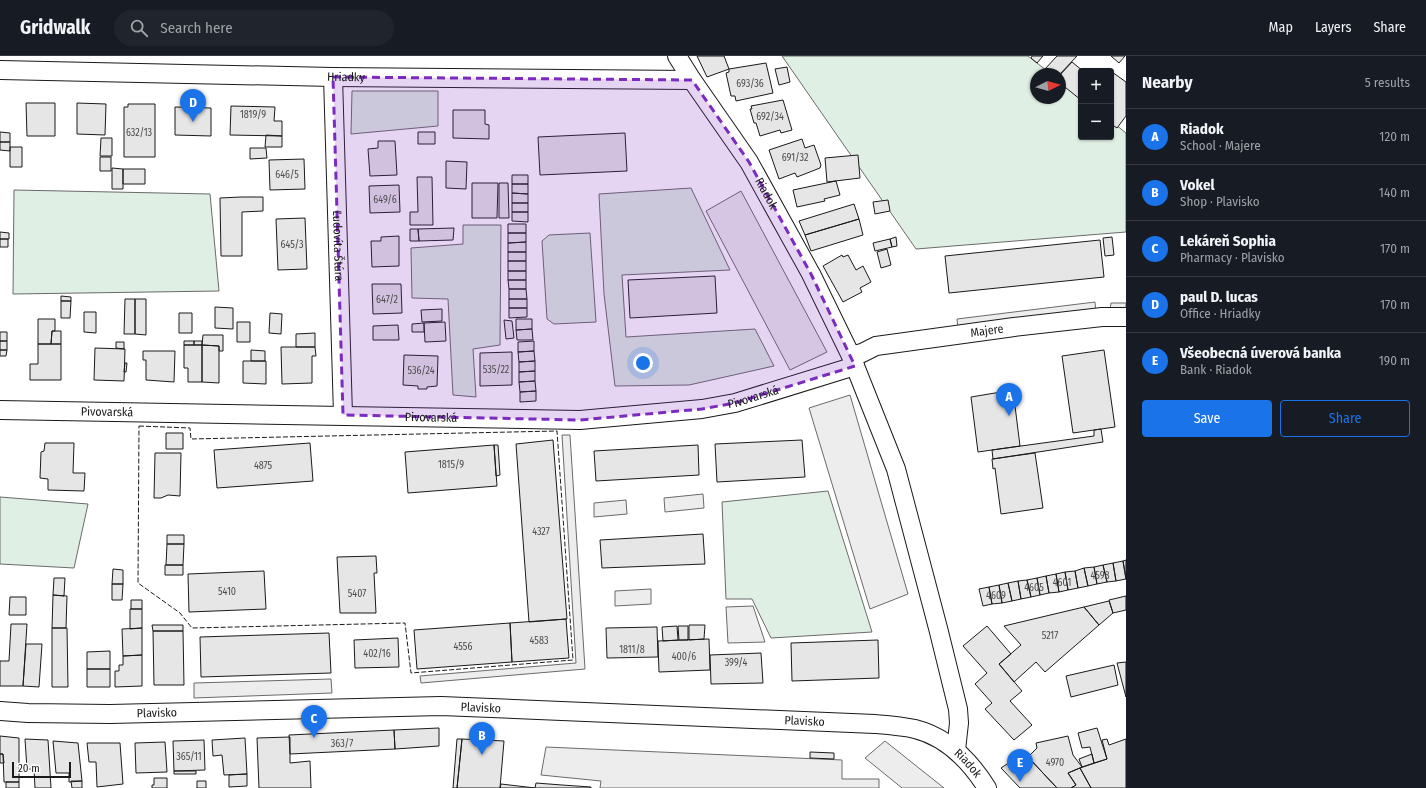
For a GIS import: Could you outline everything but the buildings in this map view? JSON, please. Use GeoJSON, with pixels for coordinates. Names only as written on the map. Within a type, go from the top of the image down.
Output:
{"type":"FeatureCollection","features":[{"type":"Feature","properties":{"kind":"street","name":"Riadok"},"geometry":{"type":"LineString","coordinates":[[677,56],[749,162],[811,274],[853,361],[896,470],[930,598],[958,709],[959,723],[956,750],[977,773],[987,788]]}},
{"type":"Feature","properties":{"kind":"street","name":"Hriadky"},"geometry":{"type":"LineString","coordinates":[[0,70],[333,77],[692,80]]}},
{"type":"Feature","properties":{"kind":"street","name":"Ľudovíta Štúra"},"geometry":{"type":"LineString","coordinates":[[333,77],[343,415]]}},
{"type":"Feature","properties":{"kind":"street","name":"Majere"},"geometry":{"type":"LineString","coordinates":[[853,361],[862,353],[876,346],[1037,324],[1102,317],[1126,317]]}},
{"type":"Feature","properties":{"kind":"street","name":"Pivovarská"},"geometry":{"type":"LineString","coordinates":[[0,410],[580,420],[702,409],[735,403],[853,361]]}},
{"type":"Feature","properties":{"kind":"street","name":"Plavisko"},"geometry":{"type":"LineString","coordinates":[[0,711],[28,713],[110,714],[441,706],[740,718],[869,724],[899,727],[916,730],[938,738],[956,750]]}},
{"type":"Feature","properties":{"kind":"highlighted area"},"geometry":{"type":"Polygon","coordinates":[[[333,77],[692,80],[749,162],[811,274],[855,366],[735,403],[702,409],[580,420],[343,415],[333,77]]]}},
{"type":"Feature","properties":{"kind":"green space"},"geometry":{"type":"Polygon","coordinates":[[[782,56],[1028,56],[1043,68],[1030,68],[1030,104],[1066,104],[1066,86],[1078,96],[1078,140],[1114,140],[1114,123],[1126,133],[1126,232],[916,249],[782,56]]]}},
{"type":"Feature","properties":{"kind":"green space"},"geometry":{"type":"Polygon","coordinates":[[[352,91],[438,91],[438,126],[351,134],[352,91]]]}},
{"type":"Feature","properties":{"kind":"green space"},"geometry":{"type":"Polygon","coordinates":[[[691,188],[730,270],[622,275],[626,337],[755,329],[774,366],[689,385],[615,386],[604,294],[599,194],[691,188]]]}},
{"type":"Feature","properties":{"kind":"green space"},"geometry":{"type":"Polygon","coordinates":[[[14,190],[210,194],[219,291],[13,294],[14,190]]]}},
{"type":"Feature","properties":{"kind":"green space"},"geometry":{"type":"Polygon","coordinates":[[[463,225],[501,225],[500,345],[473,349],[476,397],[453,395],[448,299],[412,298],[411,248],[463,244],[463,225]]]}},
{"type":"Feature","properties":{"kind":"green space"},"geometry":{"type":"Polygon","coordinates":[[[590,233],[596,322],[554,324],[547,319],[542,241],[549,235],[590,233]]]}},
{"type":"Feature","properties":{"kind":"green space"},"geometry":{"type":"Polygon","coordinates":[[[828,491],[872,632],[771,638],[752,599],[726,599],[722,502],[828,491]]]}},
{"type":"Feature","properties":{"kind":"green space"},"geometry":{"type":"Polygon","coordinates":[[[0,497],[88,504],[74,568],[0,564],[0,497]]]}},
{"type":"Feature","properties":{"kind":"shaded area"},"geometry":{"type":"Polygon","coordinates":[[[741,191],[827,352],[790,370],[706,211],[741,191]]]}},
{"type":"Feature","properties":{"kind":"shaded area"},"geometry":{"type":"Polygon","coordinates":[[[1095,302],[1096,314],[958,329],[957,319],[1095,302]]]}},
{"type":"Feature","properties":{"kind":"shaded area"},"geometry":{"type":"Polygon","coordinates":[[[1111,303],[1126,303],[1126,310],[1110,310],[1111,303]]]}},
{"type":"Feature","properties":{"kind":"shaded area"},"geometry":{"type":"Polygon","coordinates":[[[850,395],[908,594],[870,609],[809,408],[850,395]]]}},
{"type":"Feature","properties":{"kind":"shaded area"},"geometry":{"type":"Polygon","coordinates":[[[562,435],[570,435],[585,669],[421,683],[420,676],[576,663],[562,435]]]}},
{"type":"Feature","properties":{"kind":"shaded area"},"geometry":{"type":"Polygon","coordinates":[[[703,494],[704,508],[665,512],[664,498],[703,494]]]}},
{"type":"Feature","properties":{"kind":"shaded area"},"geometry":{"type":"Polygon","coordinates":[[[626,500],[627,514],[594,517],[594,503],[626,500]]]}},
{"type":"Feature","properties":{"kind":"shaded area"},"geometry":{"type":"Polygon","coordinates":[[[651,589],[651,604],[615,606],[615,591],[651,589]]]}},
{"type":"Feature","properties":{"kind":"shaded area"},"geometry":{"type":"Polygon","coordinates":[[[753,606],[765,642],[728,643],[726,607],[753,606]]]}},
{"type":"Feature","properties":{"kind":"shaded area"},"geometry":{"type":"Polygon","coordinates":[[[331,679],[332,693],[194,698],[194,683],[331,679]]]}},
{"type":"Feature","properties":{"kind":"shaded area"},"geometry":{"type":"Polygon","coordinates":[[[885,741],[944,788],[902,788],[865,758],[885,741]]]}},
{"type":"Feature","properties":{"kind":"shaded area"},"geometry":{"type":"Polygon","coordinates":[[[546,747],[842,760],[842,779],[879,779],[879,788],[600,788],[601,781],[541,775],[546,747]]]}},
{"type":"Feature","properties":{"kind":"fence"},"geometry":{"type":"LineString","coordinates":[[139,426],[190,428],[191,439],[557,431],[573,660],[411,673],[405,623],[192,628],[180,613],[138,583],[139,426]]}},
{"type":"Feature","properties":{"kind":"place","name":"paul D. lucas"},"geometry":{"type":"Point","coordinates":[193,122]}},
{"type":"Feature","properties":{"kind":"place","name":"Riadok"},"geometry":{"type":"Point","coordinates":[1009,416]}},
{"type":"Feature","properties":{"kind":"place","name":"Lekáreň Sophia"},"geometry":{"type":"Point","coordinates":[314,738]}},
{"type":"Feature","properties":{"kind":"place","name":"Vokel"},"geometry":{"type":"Point","coordinates":[482,755]}},
{"type":"Feature","properties":{"kind":"place","name":"Všeobecná úverová banka"},"geometry":{"type":"Point","coordinates":[1020,782]}}]}
